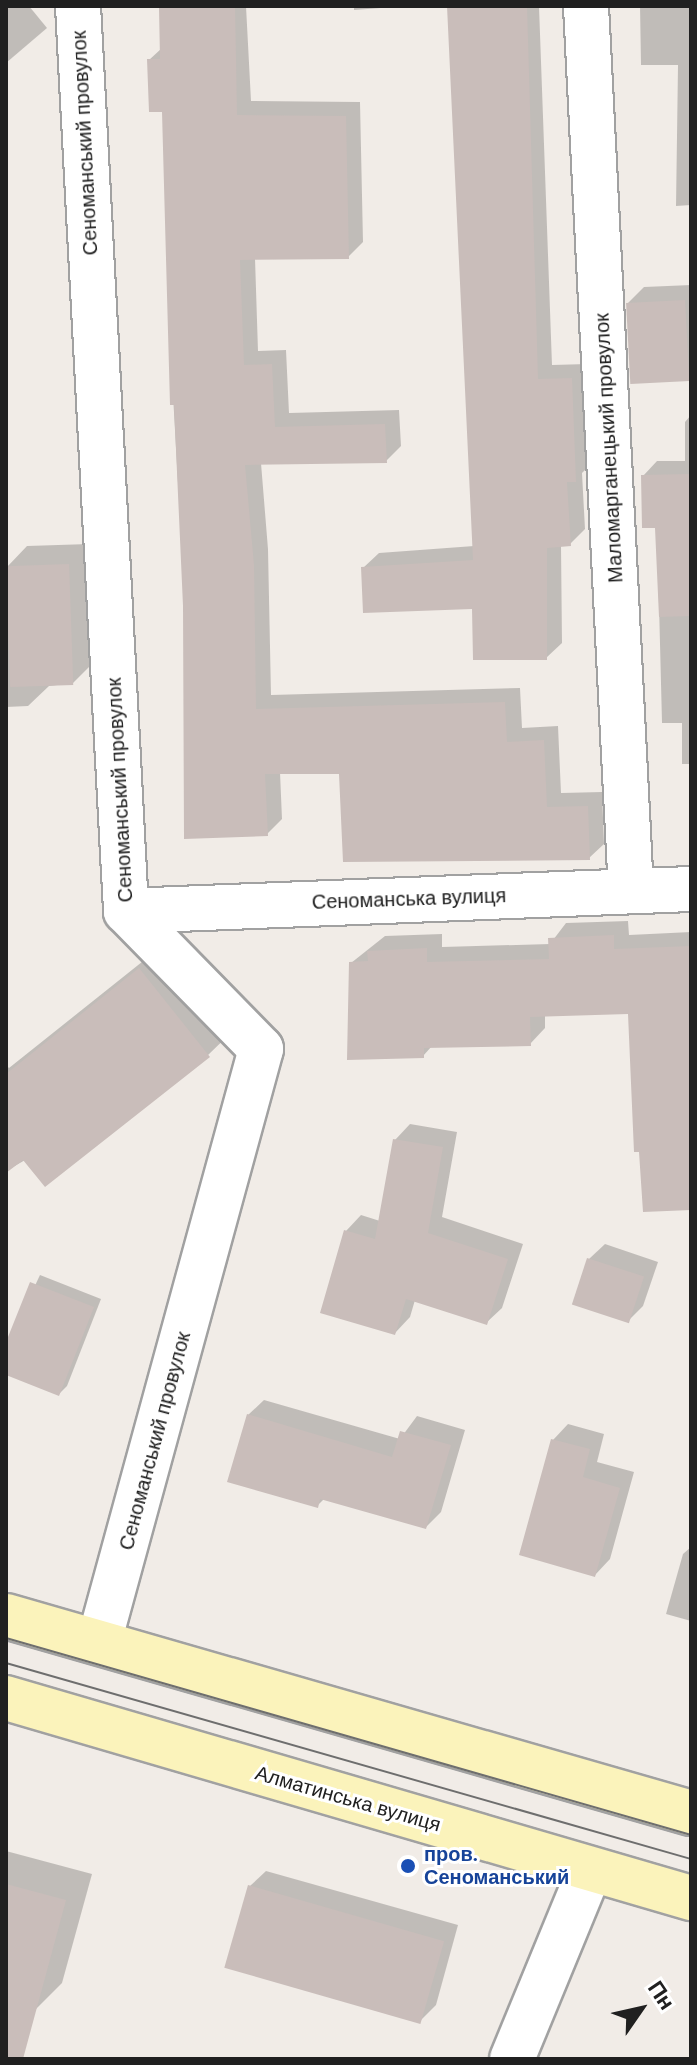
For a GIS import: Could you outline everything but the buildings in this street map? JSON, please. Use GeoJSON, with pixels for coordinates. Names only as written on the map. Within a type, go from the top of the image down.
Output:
{"type":"FeatureCollection","features":[{"type":"Feature","properties":{"kind":"street","name":"Сеноманський провулок"},"geometry":{"type":"LineString","coordinates":[[78,6],[126,911],[261,1049],[99,1642]]}},
{"type":"Feature","properties":{"kind":"street","name":"Маломарганецький провулок"},"geometry":{"type":"LineString","coordinates":[[586,6],[631,890]]}},
{"type":"Feature","properties":{"kind":"street","name":"Сеноманська вулиця"},"geometry":{"type":"LineString","coordinates":[[126,911],[691,889]]}},
{"type":"Feature","properties":{"kind":"street"},"geometry":{"type":"LineString","coordinates":[[6,1616],[691,1813]]}},
{"type":"Feature","properties":{"kind":"street","name":"Алматинська вулиця"},"geometry":{"type":"LineString","coordinates":[[6,1698],[691,1898]]}},
{"type":"Feature","properties":{"kind":"street"},"geometry":{"type":"LineString","coordinates":[[512,2059],[590,1870]]}},
{"type":"Feature","properties":{"kind":"tram line"},"geometry":{"type":"LineString","coordinates":[[6,1638],[691,1835]]}},
{"type":"Feature","properties":{"kind":"tram line"},"geometry":{"type":"LineString","coordinates":[[6,1663],[691,1859]]}},
{"type":"Feature","properties":{"kind":"place","name":"пров. Сеноманський"},"geometry":{"type":"Point","coordinates":[408,1866]}}]}
